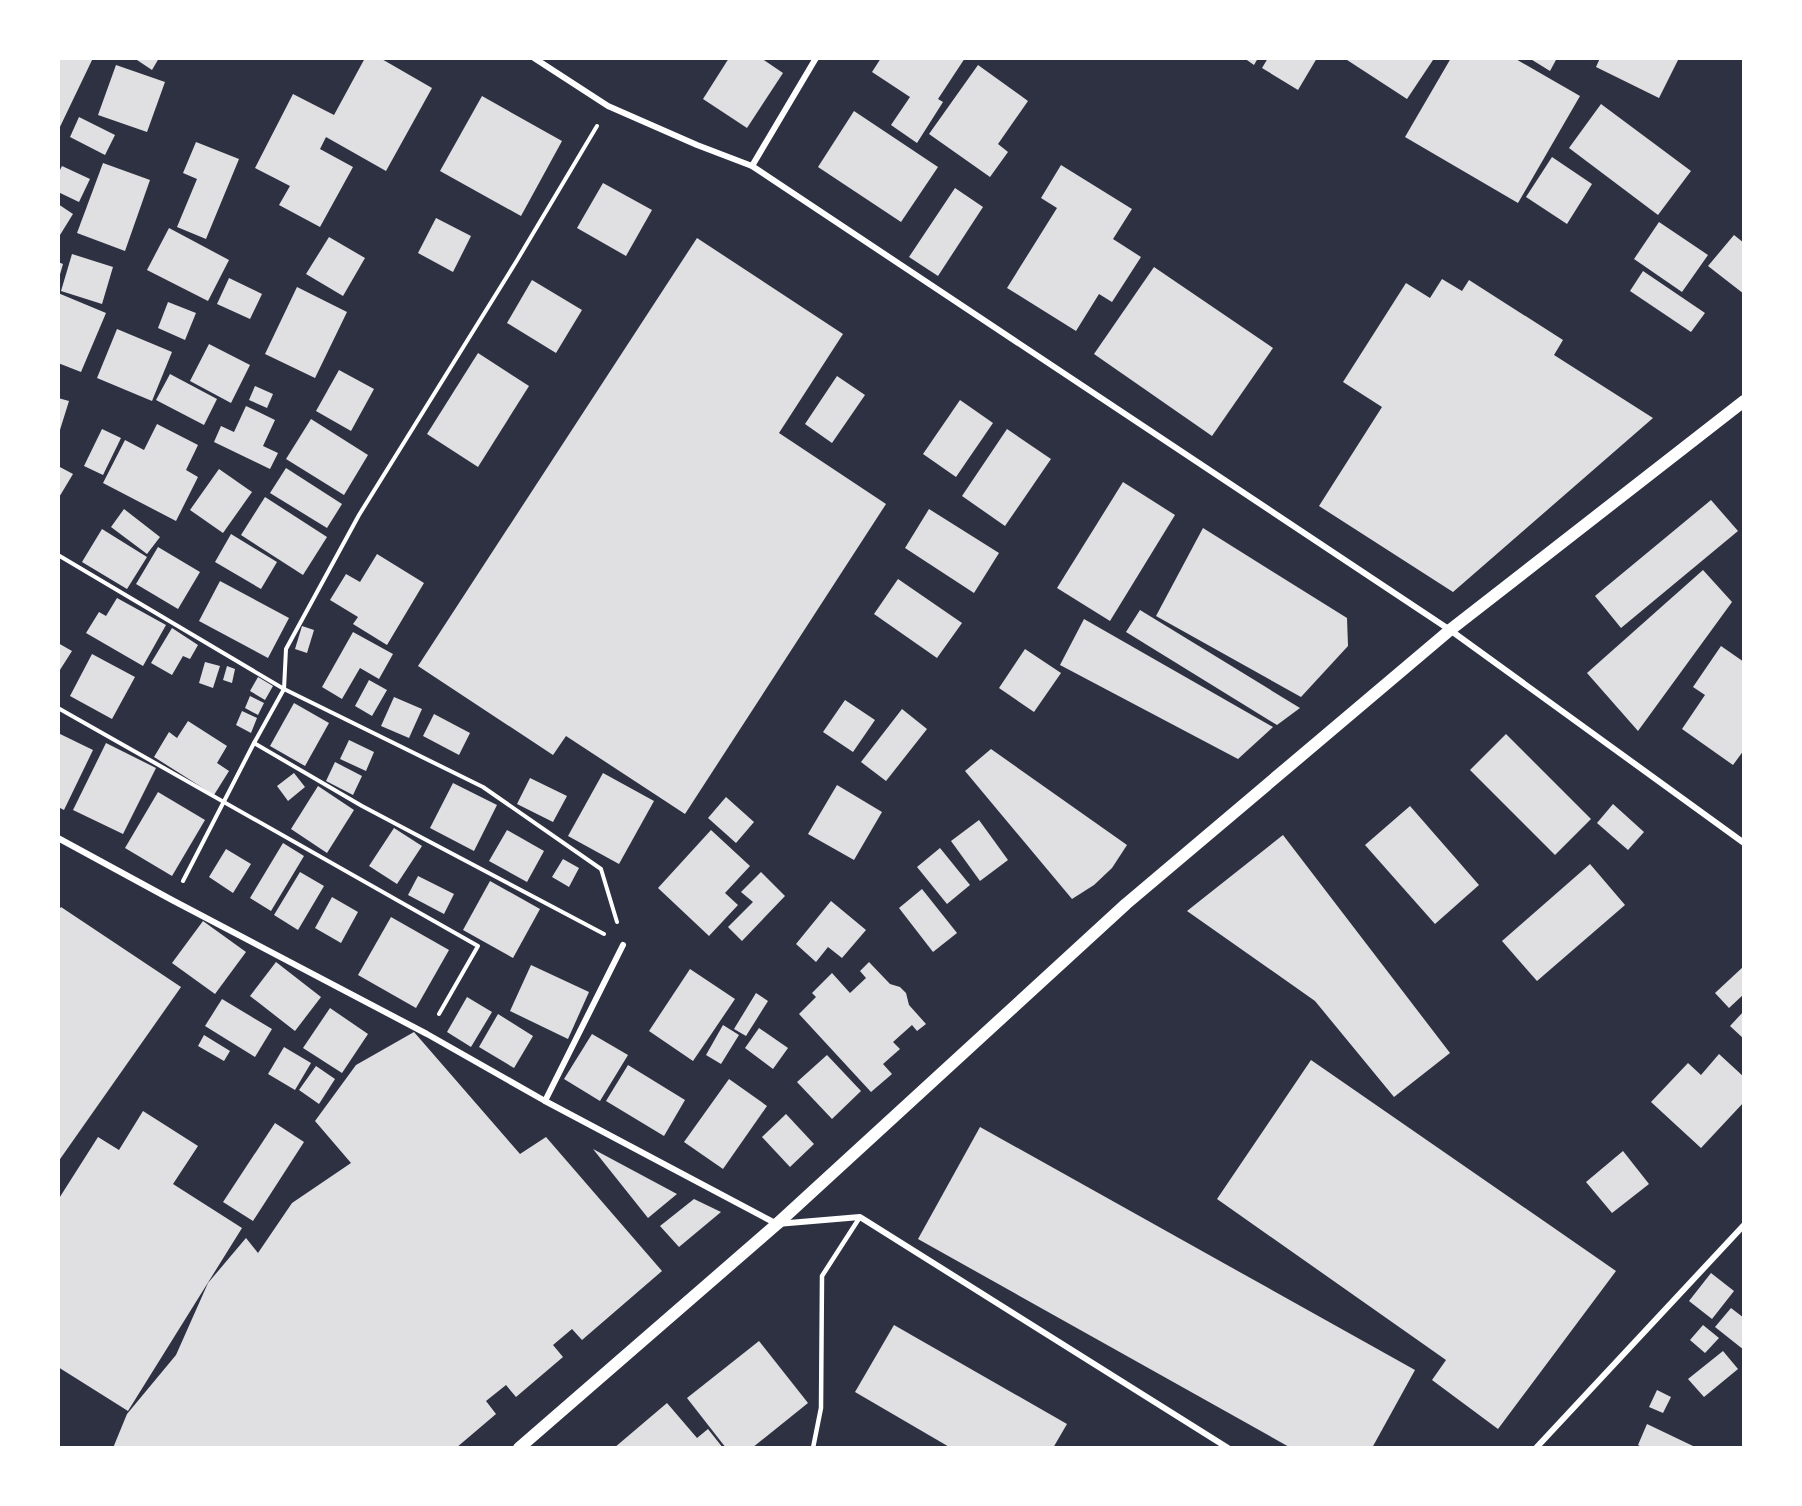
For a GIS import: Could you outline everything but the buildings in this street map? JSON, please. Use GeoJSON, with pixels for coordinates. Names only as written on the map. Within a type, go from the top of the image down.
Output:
{"type":"FeatureCollection","features":[{"type":"Feature","properties":{"kind":"main road"},"geometry":{"type":"LineString","coordinates":[[519,1448],[777,1224],[1126,904],[1450,630],[1743,401]]}},
{"type":"Feature","properties":{"kind":"street"},"geometry":{"type":"LineString","coordinates":[[534,58],[609,106],[697,145],[752,166],[1450,630],[1743,843]]}},
{"type":"Feature","properties":{"kind":"street"},"geometry":{"type":"LineString","coordinates":[[752,166],[816,58]]}},
{"type":"Feature","properties":{"kind":"street"},"geometry":{"type":"LineString","coordinates":[[58,838],[427,1034],[545,1101],[777,1224],[860,1217],[1228,1448]]}},
{"type":"Feature","properties":{"kind":"street"},"geometry":{"type":"LineString","coordinates":[[545,1101],[623,945]]}},
{"type":"Feature","properties":{"kind":"street"},"geometry":{"type":"LineString","coordinates":[[1536,1448],[1743,1225]]}},
{"type":"Feature","properties":{"kind":"lane"},"geometry":{"type":"LineString","coordinates":[[813,1448],[821,1408],[822,1276],[860,1217]]}},
{"type":"Feature","properties":{"kind":"path"},"geometry":{"type":"LineString","coordinates":[[172,900],[284,689],[286,649],[359,515],[516,262],[609,106]]}},
{"type":"Feature","properties":{"kind":"path"},"geometry":{"type":"LineString","coordinates":[[58,555],[284,689],[483,787],[602,869],[623,945]]}},
{"type":"Feature","properties":{"kind":"path"},"geometry":{"type":"LineString","coordinates":[[58,708],[478,946],[427,1034]]}},
{"type":"Feature","properties":{"kind":"path"},"geometry":{"type":"LineString","coordinates":[[254,744],[362,806],[623,945]]}}]}
